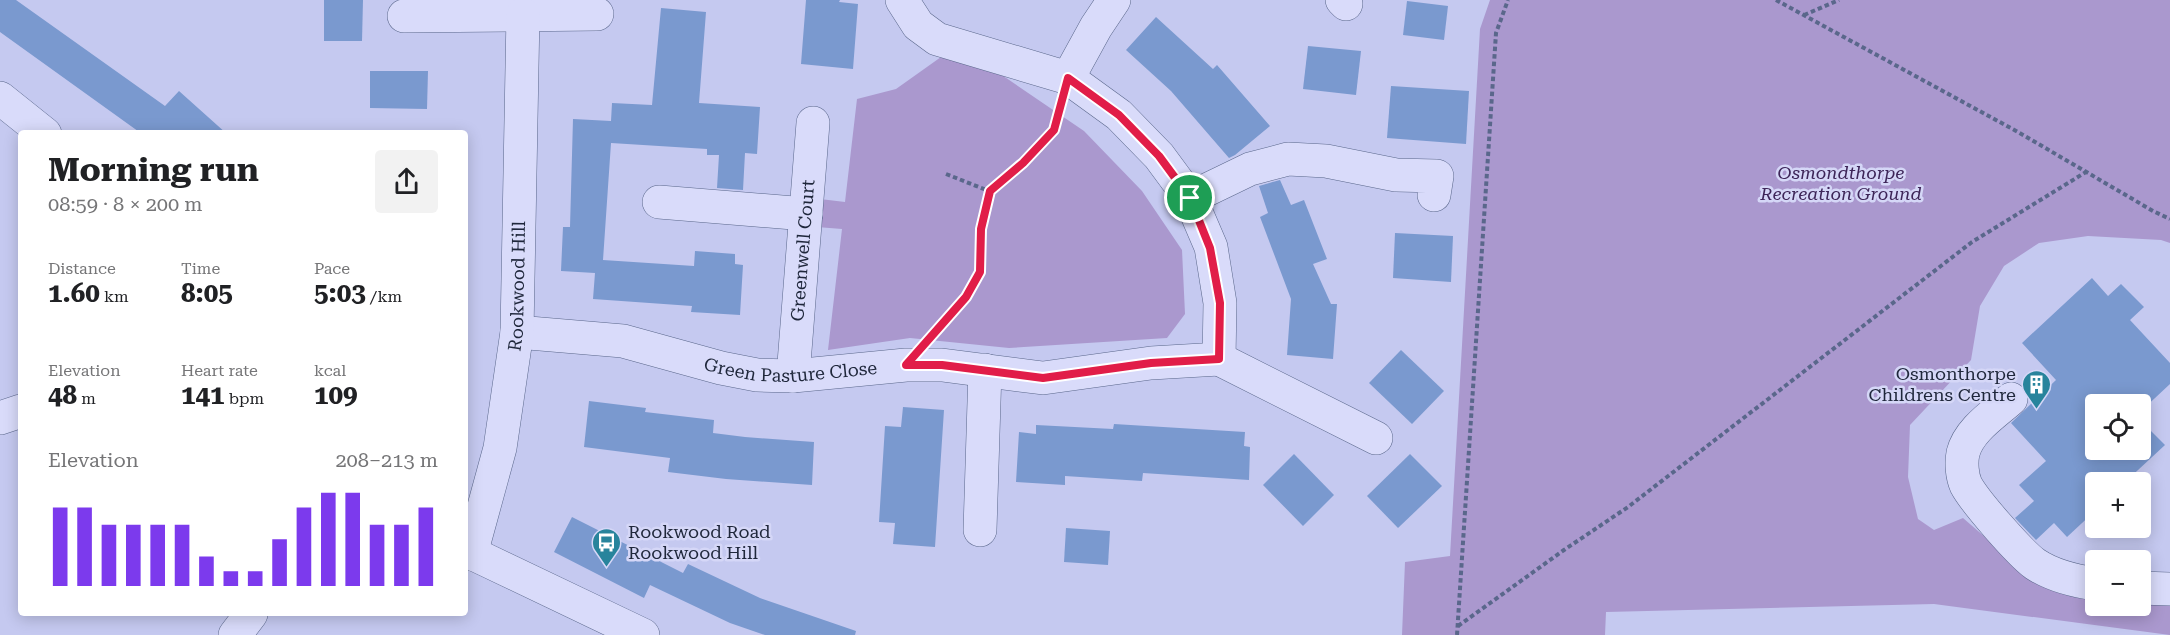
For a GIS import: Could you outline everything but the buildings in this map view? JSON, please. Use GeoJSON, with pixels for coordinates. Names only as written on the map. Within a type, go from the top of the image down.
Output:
{"type":"FeatureCollection","features":[{"type":"Feature","properties":{"kind":"street"},"geometry":{"type":"LineString","coordinates":[[902,0],[918,25],[937,39],[1068,78],[1119,115],[1159,156],[1190,198],[1212,258],[1220,303],[1219,359],[1376,438]]}},
{"type":"Feature","properties":{"kind":"street"},"geometry":{"type":"LineString","coordinates":[[1068,78],[1114,0]]}},
{"type":"Feature","properties":{"kind":"street","name":"Rookwood Hill"},"geometry":{"type":"LineString","coordinates":[[468,552],[500,448],[517,332],[523,14]]}},
{"type":"Feature","properties":{"kind":"street"},"geometry":{"type":"LineString","coordinates":[[404,16],[597,14]]}},
{"type":"Feature","properties":{"kind":"street"},"geometry":{"type":"LineString","coordinates":[[0,98],[40,130]]}},
{"type":"Feature","properties":{"kind":"street","name":"Greenwell Court"},"geometry":{"type":"LineString","coordinates":[[793,376],[813,123]]}},
{"type":"Feature","properties":{"kind":"street"},"geometry":{"type":"LineString","coordinates":[[1190,198],[1250,169],[1288,159],[1326,160],[1395,175],[1437,176],[1434,195]]}},
{"type":"Feature","properties":{"kind":"street"},"geometry":{"type":"LineString","coordinates":[[659,202],[806,214]]}},
{"type":"Feature","properties":{"kind":"street","name":"Green Pasture Close"},"geometry":{"type":"LineString","coordinates":[[517,332],[623,341],[721,368],[757,375],[793,376],[906,365],[942,365],[1043,378],[1151,363],[1219,359]]}},
{"type":"Feature","properties":{"kind":"street"},"geometry":{"type":"LineString","coordinates":[[980,530],[985,370]]}},
{"type":"Feature","properties":{"kind":"street"},"geometry":{"type":"LineString","coordinates":[[2011,399],[1976,430],[1967,442],[1962,455],[1962,470],[1966,484],[1973,496],[2010,539],[2035,564],[2069,580],[2085,582]]}},
{"type":"Feature","properties":{"kind":"street"},"geometry":{"type":"LineString","coordinates":[[0,418],[18,412]]}},
{"type":"Feature","properties":{"kind":"street"},"geometry":{"type":"LineString","coordinates":[[468,552],[643,635]]}},
{"type":"Feature","properties":{"kind":"street"},"geometry":{"type":"LineString","coordinates":[[2151,588],[2170,589]]}},
{"type":"Feature","properties":{"kind":"street"},"geometry":{"type":"LineString","coordinates":[[235,635],[249,616]]}},
{"type":"Feature","properties":{"kind":"path"},"geometry":{"type":"LineString","coordinates":[[1458,635],[1496,33],[1508,0]]}},
{"type":"Feature","properties":{"kind":"path"},"geometry":{"type":"LineString","coordinates":[[1776,0],[2170,219]]}},
{"type":"Feature","properties":{"kind":"path"},"geometry":{"type":"LineString","coordinates":[[1804,15],[1839,0]]}},
{"type":"Feature","properties":{"kind":"path"},"geometry":{"type":"LineString","coordinates":[[906,365],[966,297],[980,272],[981,229],[990,191],[1023,163],[1054,130],[1068,78]]}},
{"type":"Feature","properties":{"kind":"path"},"geometry":{"type":"LineString","coordinates":[[1458,626],[1628,507],[1972,242],[2086,172]]}},
{"type":"Feature","properties":{"kind":"path"},"geometry":{"type":"LineString","coordinates":[[946,174],[990,191]]}},
{"type":"Feature","properties":{"kind":"green space","name":"Osmondthorpe Recreation Ground"},"geometry":{"type":"Polygon","coordinates":[[[1490,0],[2170,0],[2170,243],[2161,240],[2088,236],[2039,243],[2004,266],[1980,306],[1971,360],[1910,425],[1908,477],[1918,519],[1934,530],[1963,518],[2030,576],[2085,594],[2085,616],[2151,616],[2151,602],[2170,604],[2170,635],[1934,604],[1606,612],[1605,635],[1402,635],[1405,562],[1450,556],[1480,29],[1490,0]]]}},
{"type":"Feature","properties":{"kind":"green space"},"geometry":{"type":"Polygon","coordinates":[[[941,57],[990,67],[1084,131],[1142,191],[1182,250],[1185,314],[1167,338],[1009,348],[910,338],[828,350],[842,229],[817,227],[820,199],[845,202],[857,99],[896,89],[941,57]]]}},
{"type":"Feature","properties":{"kind":"place","name":"Osmonthorpe Childrens Centre"},"geometry":{"type":"Point","coordinates":[2037,410]}},
{"type":"Feature","properties":{"kind":"place","name":"Rookwood Road Rookwood Hill"},"geometry":{"type":"Point","coordinates":[607,568]}},
{"type":"Feature","properties":{"kind":"route"},"geometry":{"type":"LineString","coordinates":[[1068,78],[1119,115],[1159,156],[1190,198],[1210,248],[1220,303],[1219,359],[1151,363],[1043,378],[942,365],[906,365],[966,297],[980,272],[981,229],[990,191],[1023,163],[1054,130],[1068,78]]}}]}
